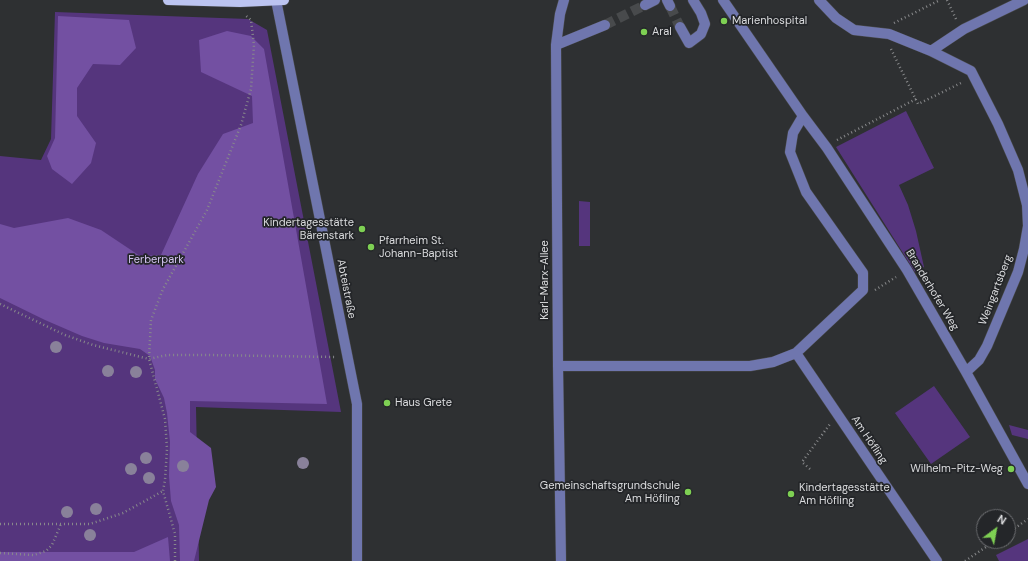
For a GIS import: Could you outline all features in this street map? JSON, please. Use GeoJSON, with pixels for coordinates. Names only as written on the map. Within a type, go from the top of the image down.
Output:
{"type":"FeatureCollection","features":[{"type":"Feature","properties":{"kind":"main road"},"geometry":{"type":"LineString","coordinates":[[168,0],[240,2],[279,0]]}},
{"type":"Feature","properties":{"kind":"street","name":"Abteistraße"},"geometry":{"type":"LineString","coordinates":[[279,0],[347,357],[358,404],[357,561]]}},
{"type":"Feature","properties":{"kind":"street","name":"Karl-Marx-Allee"},"geometry":{"type":"LineString","coordinates":[[562,561],[558,366],[556,45],[560,14],[564,0]]}},
{"type":"Feature","properties":{"kind":"street"},"geometry":{"type":"LineString","coordinates":[[645,5],[655,0]]}},
{"type":"Feature","properties":{"kind":"street"},"geometry":{"type":"LineString","coordinates":[[680,27],[689,43],[701,34],[704,24],[701,13],[693,0]]}},
{"type":"Feature","properties":{"kind":"street","name":"Branderhofer Weg"},"geometry":{"type":"LineString","coordinates":[[723,0],[803,116],[827,148],[907,270],[1028,482]]}},
{"type":"Feature","properties":{"kind":"street","name":"Weingartsberg"},"geometry":{"type":"LineString","coordinates":[[819,0],[836,18],[854,30],[889,34],[931,51],[971,71],[985,96],[1018,170],[1027,205],[1028,226],[1024,249],[1018,272],[987,346],[979,360],[966,372]]}},
{"type":"Feature","properties":{"kind":"street"},"geometry":{"type":"LineString","coordinates":[[931,51],[964,29],[1024,0]]}},
{"type":"Feature","properties":{"kind":"street"},"geometry":{"type":"LineString","coordinates":[[556,45],[605,25]]}},
{"type":"Feature","properties":{"kind":"street"},"geometry":{"type":"LineString","coordinates":[[558,366],[750,366],[773,362],[796,353],[863,290],[863,273],[806,192],[790,152],[793,133],[803,116]]}},
{"type":"Feature","properties":{"kind":"street","name":"Am Höfling"},"geometry":{"type":"LineString","coordinates":[[796,353],[937,561]]}},
{"type":"Feature","properties":{"kind":"path"},"geometry":{"type":"LineString","coordinates":[[947,0],[958,22],[964,29]]}},
{"type":"Feature","properties":{"kind":"path"},"geometry":{"type":"LineString","coordinates":[[175,561],[175,534],[162,491],[165,480],[167,449],[165,418],[149,359],[151,320],[163,289],[207,210],[241,125],[251,89],[254,45],[251,20],[240,12],[240,2]]}},
{"type":"Feature","properties":{"kind":"path"},"geometry":{"type":"LineString","coordinates":[[840,137],[916,99]]}},
{"type":"Feature","properties":{"kind":"path"},"geometry":{"type":"LineString","coordinates":[[863,290],[874,291],[907,270]]}},
{"type":"Feature","properties":{"kind":"path"},"geometry":{"type":"LineString","coordinates":[[0,304],[65,335],[93,345],[149,359],[167,355],[347,357]]}},
{"type":"Feature","properties":{"kind":"path"},"geometry":{"type":"LineString","coordinates":[[810,469],[802,462],[837,415]]}},
{"type":"Feature","properties":{"kind":"path"},"geometry":{"type":"LineString","coordinates":[[0,524],[90,524],[123,513],[162,491]]}},
{"type":"Feature","properties":{"kind":"path"},"geometry":{"type":"LineString","coordinates":[[1016,527],[1028,519]]}},
{"type":"Feature","properties":{"kind":"path"},"geometry":{"type":"LineString","coordinates":[[0,553],[34,555],[46,551],[52,545],[62,524]]}},
{"type":"Feature","properties":{"kind":"path"},"geometry":{"type":"LineString","coordinates":[[965,561],[983,549]]}},
{"type":"Feature","properties":{"kind":"green space","name":"Ferberpark"},"geometry":{"type":"Polygon","coordinates":[[[55,12],[248,19],[267,30],[341,412],[196,407],[199,561],[0,561],[0,156],[41,160],[51,139],[55,12]]]}},
{"type":"Feature","properties":{"kind":"green space"},"geometry":{"type":"Polygon","coordinates":[[[58,16],[129,20],[136,48],[120,65],[93,64],[77,88],[77,116],[96,143],[91,163],[72,184],[52,169],[47,156],[55,138],[58,16]]]}},
{"type":"Feature","properties":{"kind":"green space"},"geometry":{"type":"Polygon","coordinates":[[[227,31],[251,36],[264,49],[327,404],[190,401],[190,432],[211,448],[216,487],[209,500],[194,561],[180,561],[179,525],[171,501],[169,476],[170,442],[167,413],[164,398],[155,379],[155,370],[150,356],[140,349],[104,343],[82,336],[0,298],[0,224],[14,228],[68,218],[101,230],[140,256],[161,255],[198,174],[223,134],[253,123],[252,96],[201,72],[199,40],[227,31]]]}},
{"type":"Feature","properties":{"kind":"green space"},"geometry":{"type":"Polygon","coordinates":[[[906,111],[934,168],[899,185],[908,205],[916,231],[924,267],[915,272],[836,147],[906,111]]]}},
{"type":"Feature","properties":{"kind":"green space"},"geometry":{"type":"Polygon","coordinates":[[[579,201],[590,202],[590,246],[579,246],[579,201]]]}},
{"type":"Feature","properties":{"kind":"green space"},"geometry":{"type":"Polygon","coordinates":[[[934,386],[970,437],[931,464],[895,413],[934,386]]]}},
{"type":"Feature","properties":{"kind":"green space"},"geometry":{"type":"Polygon","coordinates":[[[1009,425],[1028,430],[1028,439],[1012,435],[1009,425]]]}},
{"type":"Feature","properties":{"kind":"green space"},"geometry":{"type":"Polygon","coordinates":[[[168,537],[170,561],[0,561],[0,552],[134,552],[168,537]]]}},
{"type":"Feature","properties":{"kind":"green space"},"geometry":{"type":"Polygon","coordinates":[[[1028,539],[1028,561],[999,561],[996,555],[1008,549],[1016,549],[1016,545],[1028,539]]]}},
{"type":"Feature","properties":{"kind":"tunnel"},"geometry":{"type":"LineString","coordinates":[[605,25],[645,5]]}},
{"type":"Feature","properties":{"kind":"tunnel"},"geometry":{"type":"LineString","coordinates":[[670,6],[680,27]]}},
{"type":"Feature","properties":{"kind":"place","name":"Marienhospital"},"geometry":{"type":"Point","coordinates":[724,21]}},
{"type":"Feature","properties":{"kind":"place","name":"Aral"},"geometry":{"type":"Point","coordinates":[644,32]}},
{"type":"Feature","properties":{"kind":"place","name":"Kindertagesstätte Bärenstark"},"geometry":{"type":"Point","coordinates":[362,229]}},
{"type":"Feature","properties":{"kind":"place","name":"Pfarrheim St. Johann-Baptist"},"geometry":{"type":"Point","coordinates":[371,247]}},
{"type":"Feature","properties":{"kind":"place","name":"Haus Grete"},"geometry":{"type":"Point","coordinates":[387,403]}},
{"type":"Feature","properties":{"kind":"place","name":"Wilhelm-Pitz-Weg"},"geometry":{"type":"Point","coordinates":[1011,469]}},
{"type":"Feature","properties":{"kind":"place","name":"Gemeinschaftsgrundschule Am Höfling"},"geometry":{"type":"Point","coordinates":[688,492]}},
{"type":"Feature","properties":{"kind":"place","name":"Kindertagesstätte Am Höfling"},"geometry":{"type":"Point","coordinates":[791,494]}}]}
